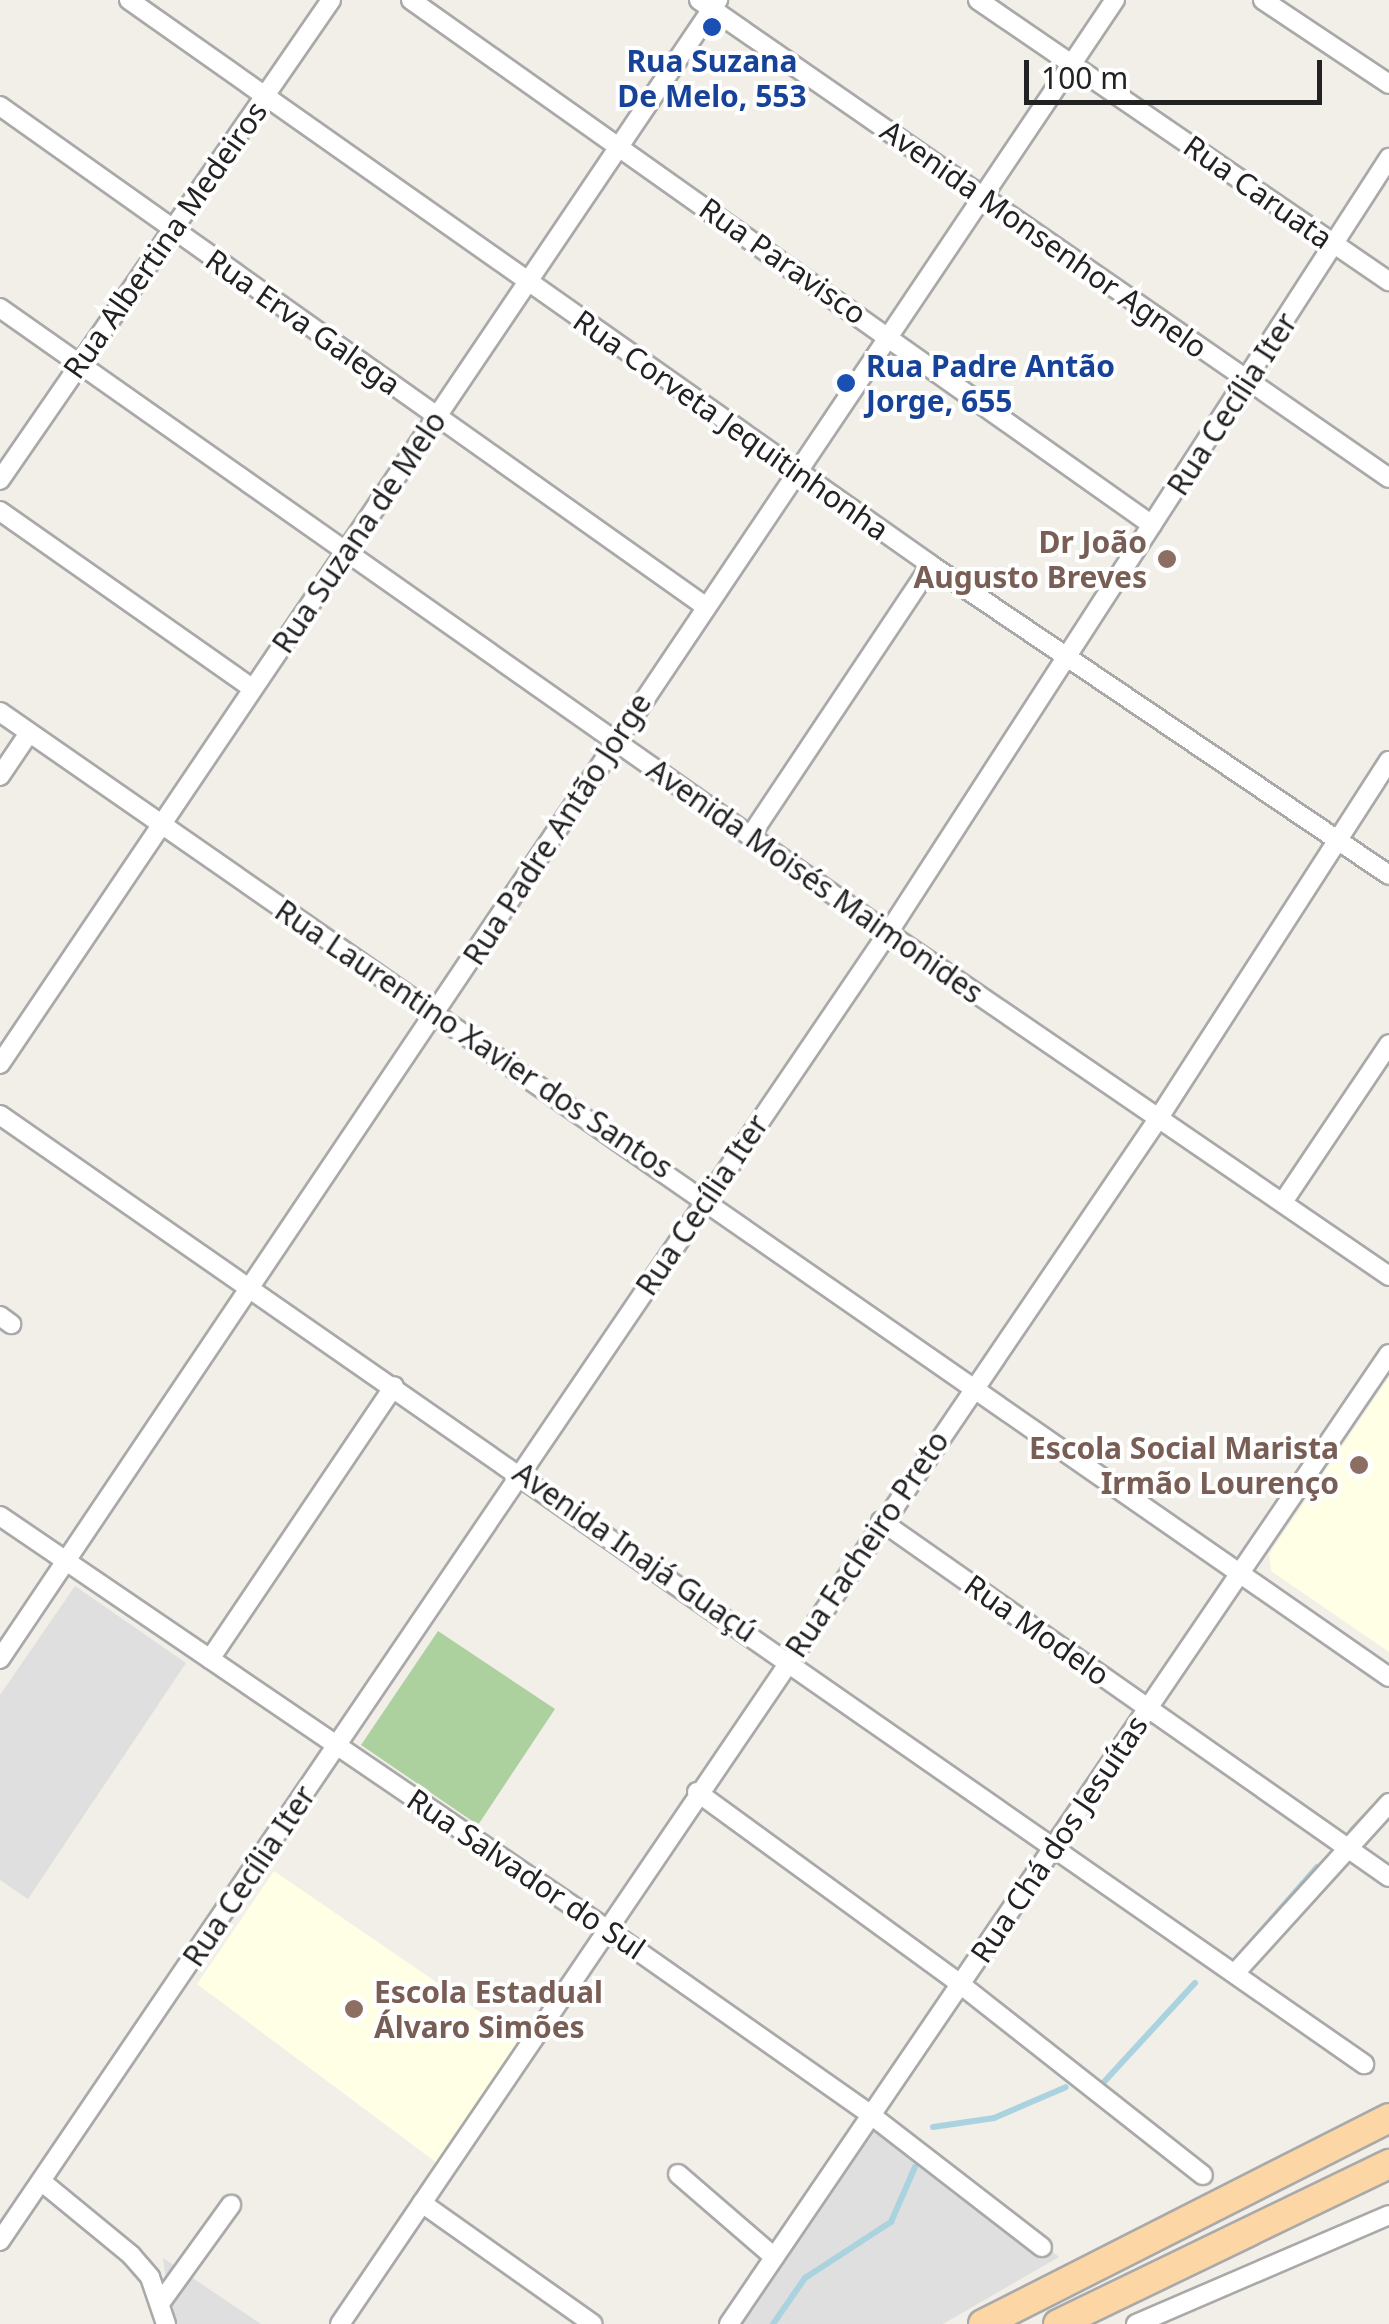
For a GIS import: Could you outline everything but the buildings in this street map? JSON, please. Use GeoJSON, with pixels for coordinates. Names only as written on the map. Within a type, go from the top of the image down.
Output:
{"type":"FeatureCollection","features":[{"type":"Feature","properties":{"kind":"main road"},"geometry":{"type":"LineString","coordinates":[[983,2324],[1389,2118]]}},
{"type":"Feature","properties":{"kind":"main road"},"geometry":{"type":"LineString","coordinates":[[1058,2324],[1389,2164]]}},
{"type":"Feature","properties":{"kind":"street","name":"Rua Corveta Jequitinhonha"},"geometry":{"type":"LineString","coordinates":[[129,0],[931,566],[1389,875]]}},
{"type":"Feature","properties":{"kind":"street","name":"Rua Albertina Medeiros"},"geometry":{"type":"LineString","coordinates":[[0,480],[330,0]]}},
{"type":"Feature","properties":{"kind":"street","name":"Rua Paravisco"},"geometry":{"type":"LineString","coordinates":[[411,0],[1152,525]]}},
{"type":"Feature","properties":{"kind":"street","name":"Rua Caruata"},"geometry":{"type":"LineString","coordinates":[[978,0],[1389,281]]}},
{"type":"Feature","properties":{"kind":"street","name":"Rua Padre Antão Jorge"},"geometry":{"type":"LineString","coordinates":[[0,1659],[614,740],[1115,0]]}},
{"type":"Feature","properties":{"kind":"street"},"geometry":{"type":"LineString","coordinates":[[1263,0],[1389,84]]}},
{"type":"Feature","properties":{"kind":"street","name":"Rua Suzana de Melo"},"geometry":{"type":"LineString","coordinates":[[0,1064],[620,146],[710,3]]}},
{"type":"Feature","properties":{"kind":"street","name":"Avenida Monsenhor Agnelo"},"geometry":{"type":"LineString","coordinates":[[710,3],[980,197],[1389,478]]}},
{"type":"Feature","properties":{"kind":"street","name":"Rua Erva Galega"},"geometry":{"type":"LineString","coordinates":[[0,106],[705,606]]}},
{"type":"Feature","properties":{"kind":"street","name":"Rua Cecília Iter"},"geometry":{"type":"LineString","coordinates":[[0,2241],[337,1746],[518,1471],[888,933],[1064,656],[1250,380],[1389,158]]}},
{"type":"Feature","properties":{"kind":"street","name":"Avenida Moisés Maimonides"},"geometry":{"type":"LineString","coordinates":[[0,308],[888,933],[1389,1276]]}},
{"type":"Feature","properties":{"kind":"street"},"geometry":{"type":"LineString","coordinates":[[0,511],[254,689]]}},
{"type":"Feature","properties":{"kind":"street"},"geometry":{"type":"LineString","coordinates":[[751,834],[931,566]]}},
{"type":"Feature","properties":{"kind":"street","name":"Rua Laurentino Xavier dos Santos"},"geometry":{"type":"LineString","coordinates":[[0,712],[434,1014],[707,1198],[1389,1676]]}},
{"type":"Feature","properties":{"kind":"street"},"geometry":{"type":"LineString","coordinates":[[0,776],[29,733]]}},
{"type":"Feature","properties":{"kind":"street","name":"Rua Facheiro Preto"},"geometry":{"type":"LineString","coordinates":[[344,2322],[881,1520],[1158,1119],[1335,838],[1389,761]]}},
{"type":"Feature","properties":{"kind":"street"},"geometry":{"type":"LineString","coordinates":[[1284,1202],[1389,1044]]}},
{"type":"Feature","properties":{"kind":"street","name":"Avenida Inajá Guaçú"},"geometry":{"type":"LineString","coordinates":[[0,1115],[790,1658],[1364,2064]]}},
{"type":"Feature","properties":{"kind":"street","name":"Rua Chá dos Jesuítas"},"geometry":{"type":"LineString","coordinates":[[729,2324],[1389,1354]]}},
{"type":"Feature","properties":{"kind":"street"},"geometry":{"type":"LineString","coordinates":[[210,1659],[394,1386]]}},
{"type":"Feature","properties":{"kind":"street","name":"Rua Salvador do Sul"},"geometry":{"type":"LineString","coordinates":[[0,1516],[608,1930],[871,2115],[1042,2247]]}},
{"type":"Feature","properties":{"kind":"street","name":"Rua Modelo"},"geometry":{"type":"LineString","coordinates":[[881,1520],[1389,1877]]}},
{"type":"Feature","properties":{"kind":"street"},"geometry":{"type":"LineString","coordinates":[[698,1792],[960,1984],[1203,2176]]}},
{"type":"Feature","properties":{"kind":"street"},"geometry":{"type":"LineString","coordinates":[[1236,1972],[1389,1803]]}},
{"type":"Feature","properties":{"kind":"street"},"geometry":{"type":"LineString","coordinates":[[678,2174],[774,2257]]}},
{"type":"Feature","properties":{"kind":"street"},"geometry":{"type":"LineString","coordinates":[[41,2181],[131,2255],[162,2302],[166,2324]]}},
{"type":"Feature","properties":{"kind":"street"},"geometry":{"type":"LineString","coordinates":[[422,2203],[593,2324]]}},
{"type":"Feature","properties":{"kind":"street"},"geometry":{"type":"LineString","coordinates":[[162,2302],[231,2204]]}},
{"type":"Feature","properties":{"kind":"street"},"geometry":{"type":"LineString","coordinates":[[1136,2324],[1389,2216]]}},
{"type":"Feature","properties":{"kind":"shaded area","name":"Escola Social Marista Irmão Lourenço"},"geometry":{"type":"Polygon","coordinates":[[[1389,1377],[1389,1652],[1271,1571],[1269,1554],[1389,1377]]]}},
{"type":"Feature","properties":{"kind":"shaded area"},"geometry":{"type":"Polygon","coordinates":[[[75,1586],[186,1663],[28,1899],[0,1880],[0,1695],[75,1586]]]}},
{"type":"Feature","properties":{"kind":"shaded area","name":"Escola Estadual Álvaro Simões"},"geometry":{"type":"Polygon","coordinates":[[[274,1871],[521,2040],[437,2163],[197,1984],[274,1871]]]}},
{"type":"Feature","properties":{"kind":"shaded area"},"geometry":{"type":"Polygon","coordinates":[[[872,2108],[1059,2257],[943,2324],[733,2324],[872,2108]]]}},
{"type":"Feature","properties":{"kind":"shaded area"},"geometry":{"type":"Polygon","coordinates":[[[163,2258],[261,2324],[172,2324],[163,2258]]]}},
{"type":"Feature","properties":{"kind":"green space"},"geometry":{"type":"Polygon","coordinates":[[[438,1631],[555,1709],[478,1825],[361,1745],[438,1631]]]}},
{"type":"Feature","properties":{"kind":"waterway"},"geometry":{"type":"LineString","coordinates":[[1352,1830],[1372,1809]]}},
{"type":"Feature","properties":{"kind":"waterway"},"geometry":{"type":"LineString","coordinates":[[1248,1946],[1317,1867]]}},
{"type":"Feature","properties":{"kind":"waterway"},"geometry":{"type":"LineString","coordinates":[[1103,2083],[1195,1983]]}},
{"type":"Feature","properties":{"kind":"waterway"},"geometry":{"type":"LineString","coordinates":[[933,2127],[994,2118],[1066,2087]]}},
{"type":"Feature","properties":{"kind":"waterway"},"geometry":{"type":"LineString","coordinates":[[773,2324],[805,2278],[891,2222],[915,2167]]}},
{"type":"Feature","properties":{"kind":"place","name":"Rua Suzana De Melo, 553"},"geometry":{"type":"Point","coordinates":[712,27]}},
{"type":"Feature","properties":{"kind":"place","name":"Rua Padre Antão Jorge, 655"},"geometry":{"type":"Point","coordinates":[846,383]}},
{"type":"Feature","properties":{"kind":"place","name":"Dr João Augusto Breves"},"geometry":{"type":"Point","coordinates":[1167,559]}},
{"type":"Feature","properties":{"kind":"place","name":"Escola Social Marista Irmão Lourenço"},"geometry":{"type":"Point","coordinates":[1359,1465]}},
{"type":"Feature","properties":{"kind":"place","name":"Escola Estadual Álvaro Simões"},"geometry":{"type":"Point","coordinates":[354,2009]}}]}
